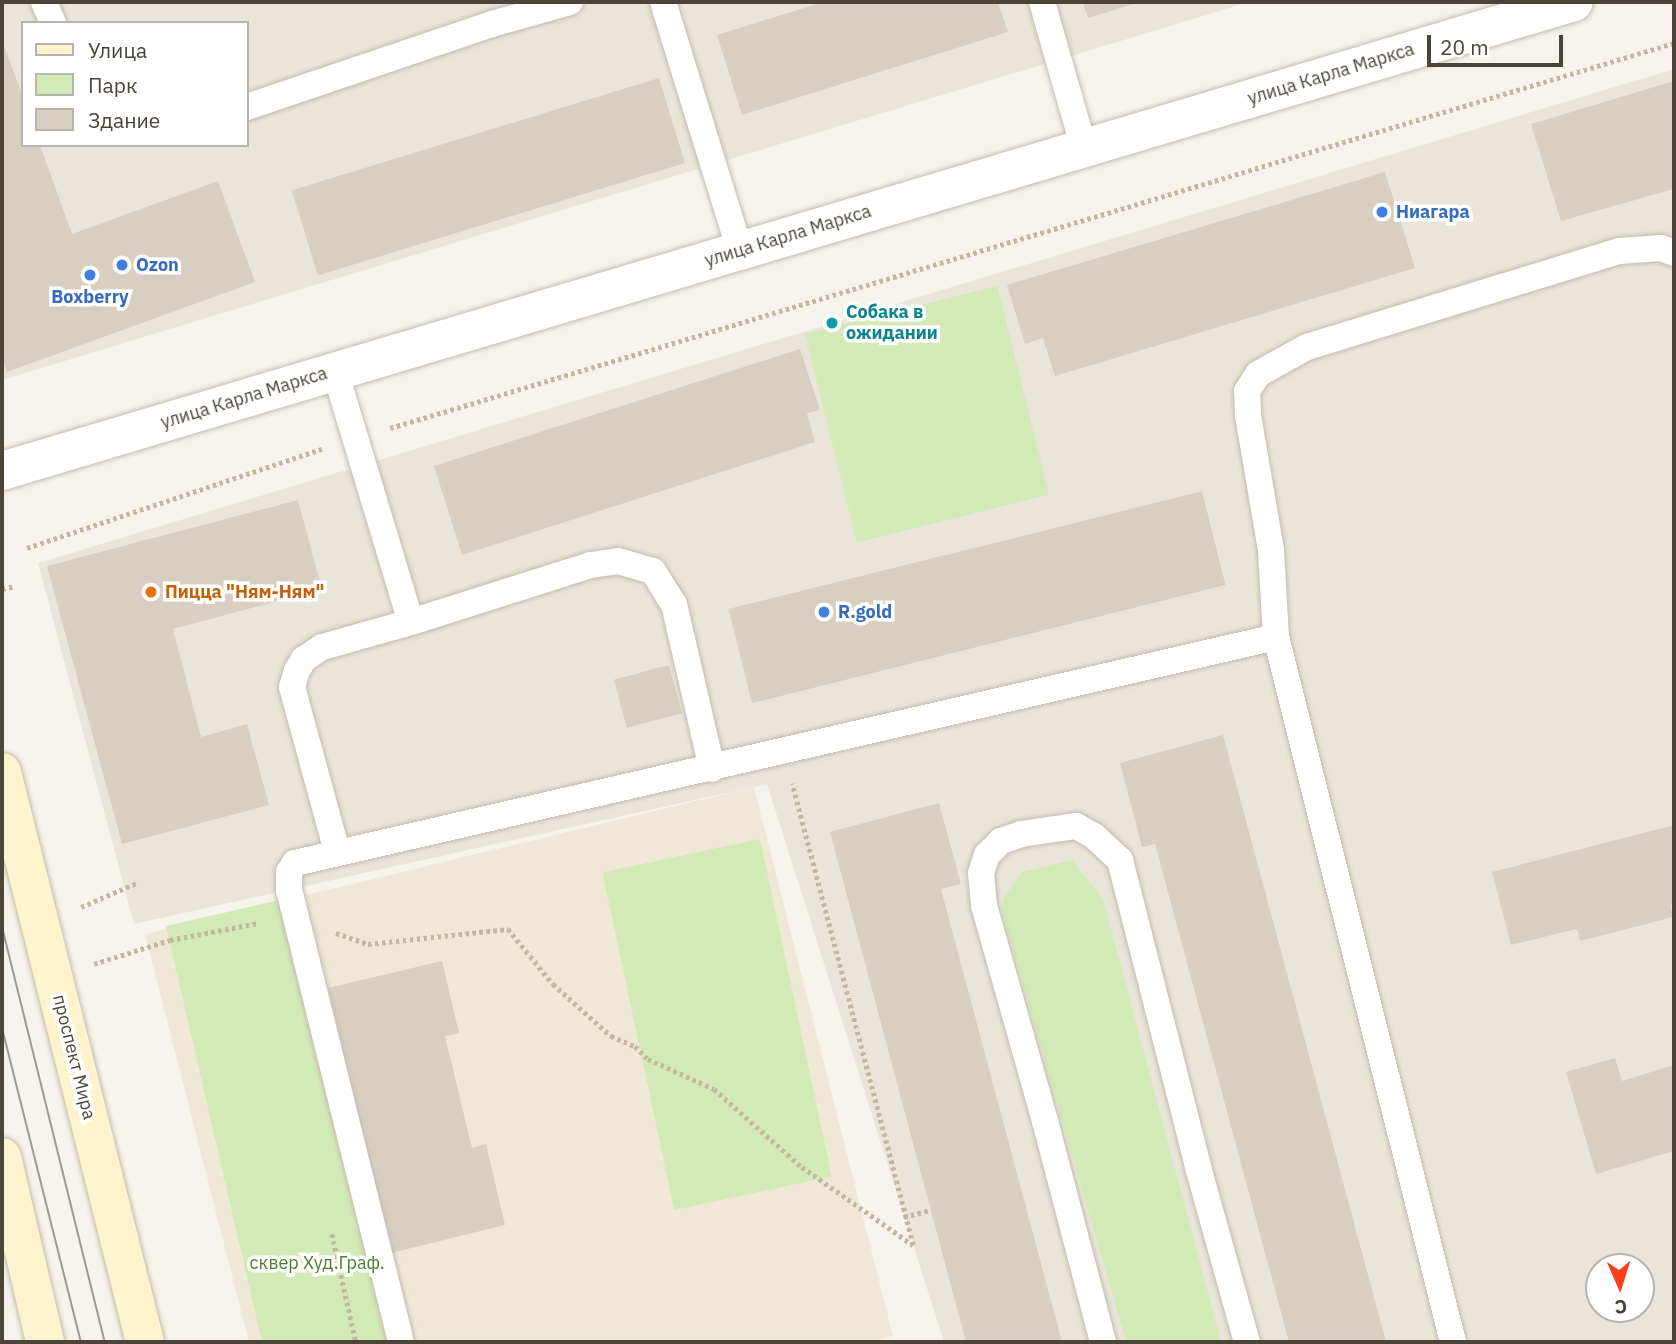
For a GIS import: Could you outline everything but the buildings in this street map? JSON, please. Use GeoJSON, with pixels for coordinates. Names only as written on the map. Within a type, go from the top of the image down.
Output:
{"type":"FeatureCollection","features":[{"type":"Feature","properties":{"kind":"main road","name":"проспект Мира"},"geometry":{"type":"LineString","coordinates":[[2,772],[145,1342]]}},
{"type":"Feature","properties":{"kind":"main road"},"geometry":{"type":"LineString","coordinates":[[2,1157],[45,1342]]}},
{"type":"Feature","properties":{"kind":"street","name":"улица Карла Маркса"},"geometry":{"type":"LineString","coordinates":[[2,471],[1574,2]]}},
{"type":"Feature","properties":{"kind":"lane"},"geometry":{"type":"LineString","coordinates":[[44,2],[52,21]]}},
{"type":"Feature","properties":{"kind":"lane"},"geometry":{"type":"LineString","coordinates":[[248,107],[492,24],[570,2]]}},
{"type":"Feature","properties":{"kind":"lane"},"geometry":{"type":"LineString","coordinates":[[663,2],[740,251]]}},
{"type":"Feature","properties":{"kind":"lane"},"geometry":{"type":"LineString","coordinates":[[1042,2],[1084,148]]}},
{"type":"Feature","properties":{"kind":"lane"},"geometry":{"type":"LineString","coordinates":[[1453,1342],[1276,638],[1271,550],[1248,416],[1247,391],[1258,374],[1307,347],[1619,251],[1661,248],[1674,253]]}},
{"type":"Feature","properties":{"kind":"lane"},"geometry":{"type":"LineString","coordinates":[[335,372],[411,622]]}},
{"type":"Feature","properties":{"kind":"lane"},"geometry":{"type":"LineString","coordinates":[[337,852],[292,687],[304,659],[322,647],[591,565],[618,561],[653,571],[674,604],[712,769]]}},
{"type":"Feature","properties":{"kind":"lane"},"geometry":{"type":"LineString","coordinates":[[401,1342],[289,891],[289,872],[295,863],[307,858],[785,753],[1276,638]]}},
{"type":"Feature","properties":{"kind":"lane"},"geometry":{"type":"LineString","coordinates":[[1103,1342],[1045,1121],[984,906],[981,873],[987,855],[1001,841],[1021,834],[1076,826],[1094,836],[1120,860],[1198,1167],[1247,1342]]}},
{"type":"Feature","properties":{"kind":"path"},"geometry":{"type":"LineString","coordinates":[[27,548],[355,439],[1674,43]]}},
{"type":"Feature","properties":{"kind":"path"},"geometry":{"type":"LineString","coordinates":[[2,589],[15,586]]}},
{"type":"Feature","properties":{"kind":"path"},"geometry":{"type":"LineString","coordinates":[[93,964],[170,940],[296,916],[304,922],[368,944],[509,929],[553,984],[611,1036],[635,1046],[648,1059],[715,1089],[802,1167],[913,1245],[785,753]]}},
{"type":"Feature","properties":{"kind":"path"},"geometry":{"type":"LineString","coordinates":[[81,907],[139,882]]}},
{"type":"Feature","properties":{"kind":"path"},"geometry":{"type":"LineString","coordinates":[[904,1217],[931,1210]]}},
{"type":"Feature","properties":{"kind":"shaded area"},"geometry":{"type":"Polygon","coordinates":[[[2,2],[1249,2],[2,380],[2,2]]]}},
{"type":"Feature","properties":{"kind":"shaded area"},"geometry":{"type":"Polygon","coordinates":[[[1674,69],[1674,1342],[944,1342],[767,784],[134,924],[38,563],[1674,69]]]}},
{"type":"Feature","properties":{"kind":"shaded area"},"geometry":{"type":"Polygon","coordinates":[[[754,787],[893,1336],[869,1342],[249,1342],[145,934],[754,787]]]}},
{"type":"Feature","properties":{"kind":"green space"},"geometry":{"type":"Polygon","coordinates":[[[997,286],[1049,495],[857,543],[805,334],[997,286]]]}},
{"type":"Feature","properties":{"kind":"green space"},"geometry":{"type":"Polygon","coordinates":[[[760,839],[832,1176],[674,1210],[603,872],[760,839]]]}},
{"type":"Feature","properties":{"kind":"green space"},"geometry":{"type":"Polygon","coordinates":[[[1072,860],[1103,899],[1221,1342],[1126,1342],[1002,910],[1004,897],[1022,872],[1072,860]]]}},
{"type":"Feature","properties":{"kind":"green space","name":"сквер Худ.Граф."},"geometry":{"type":"Polygon","coordinates":[[[297,896],[411,1342],[262,1342],[166,926],[297,896]]]}},
{"type":"Feature","properties":{"kind":"tram line"},"geometry":{"type":"LineString","coordinates":[[2,927],[105,1342]]}},
{"type":"Feature","properties":{"kind":"tram line"},"geometry":{"type":"LineString","coordinates":[[2,1028],[81,1342]]}},
{"type":"Feature","properties":{"kind":"place","name":"Ниагара"},"geometry":{"type":"Point","coordinates":[1382,212]}},
{"type":"Feature","properties":{"kind":"place","name":"Ozon"},"geometry":{"type":"Point","coordinates":[122,265]}},
{"type":"Feature","properties":{"kind":"place","name":"Boxberry"},"geometry":{"type":"Point","coordinates":[90,275]}},
{"type":"Feature","properties":{"kind":"place","name":"Собака в ожидании"},"geometry":{"type":"Point","coordinates":[832,323]}},
{"type":"Feature","properties":{"kind":"place","name":"Пицца \"Ням-Ням\""},"geometry":{"type":"Point","coordinates":[151,592]}},
{"type":"Feature","properties":{"kind":"place","name":"R.gold"},"geometry":{"type":"Point","coordinates":[824,612]}}]}
